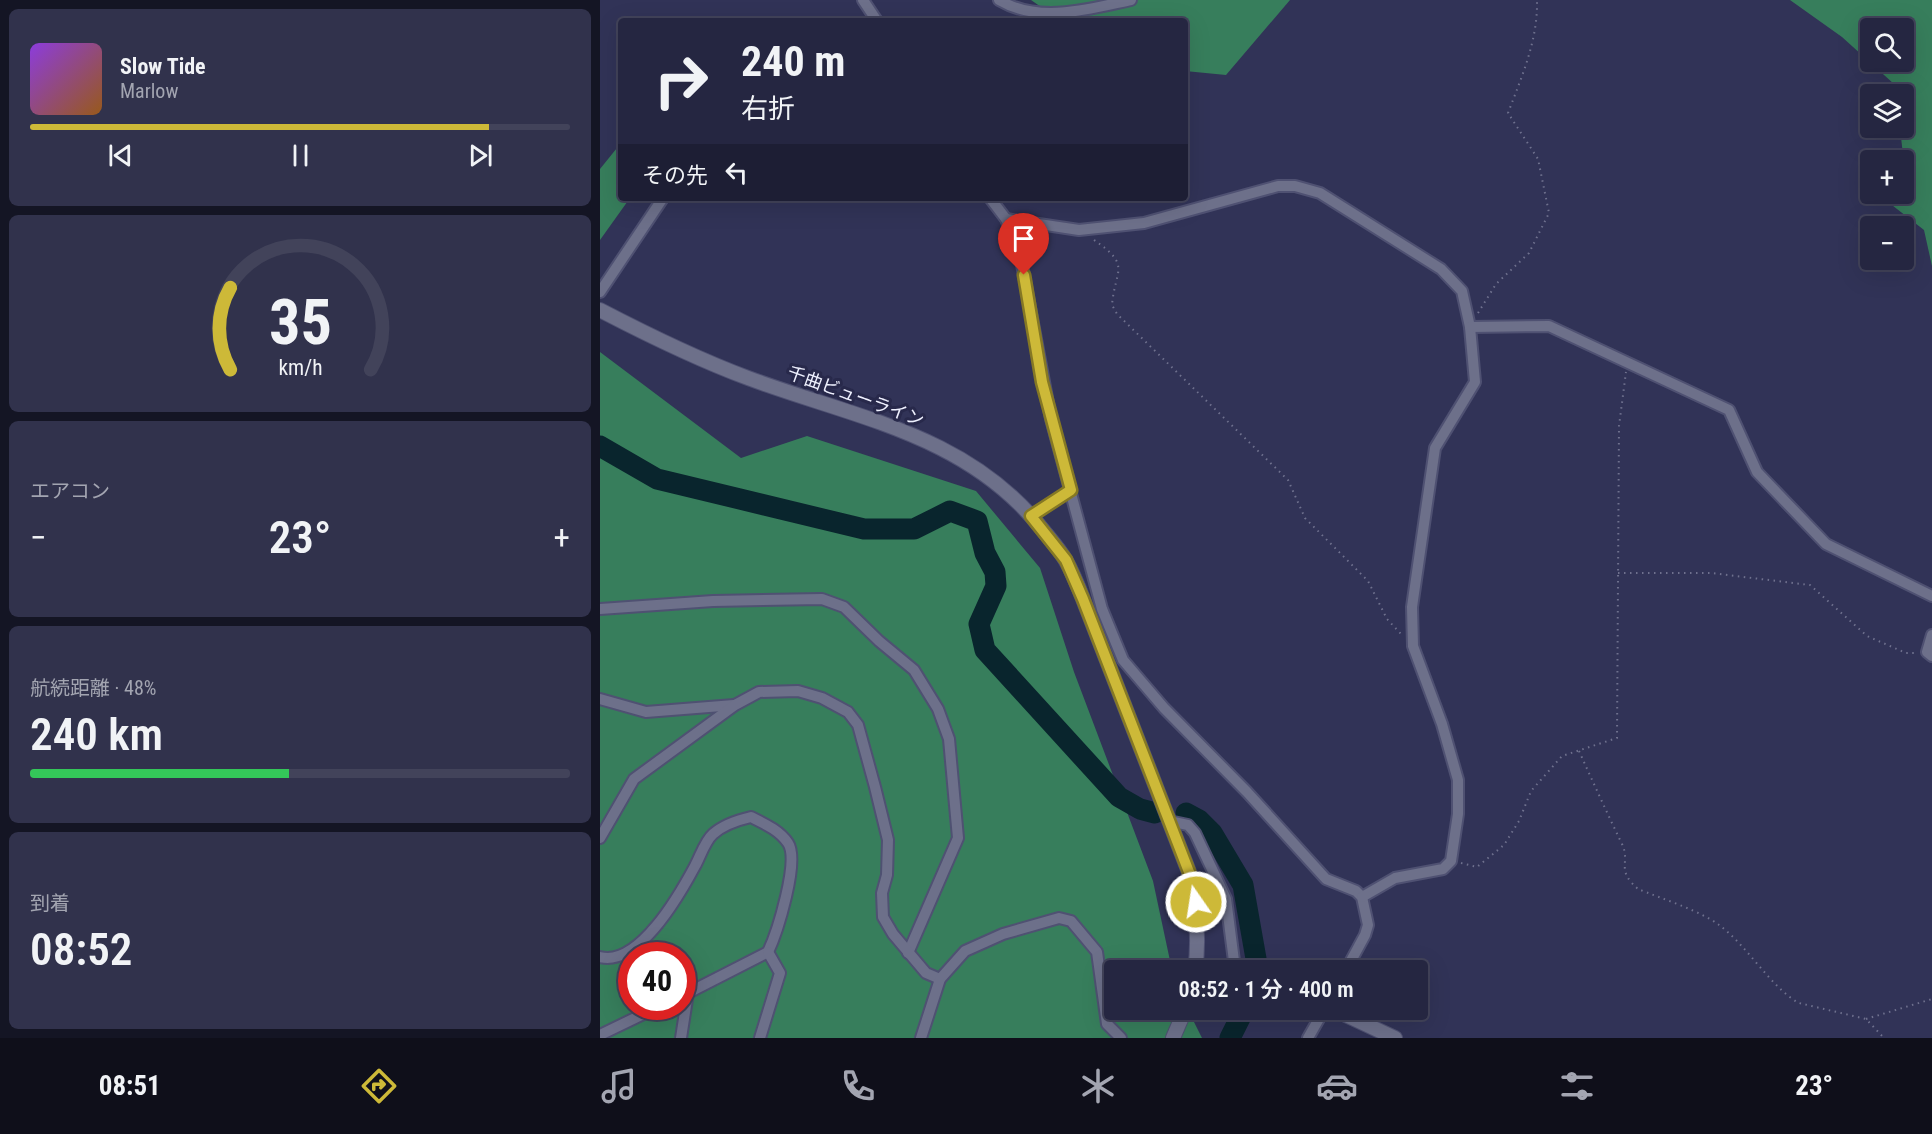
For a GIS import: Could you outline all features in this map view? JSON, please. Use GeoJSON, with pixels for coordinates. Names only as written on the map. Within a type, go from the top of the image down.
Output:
{"type":"FeatureCollection","features":[{"type":"Feature","properties":{"kind":"street"},"geometry":{"type":"LineString","coordinates":[[863,0],[875,18]]}},
{"type":"Feature","properties":{"kind":"street"},"geometry":{"type":"LineString","coordinates":[[999,0],[1021,9],[1047,13],[1077,11],[1131,0]]}},
{"type":"Feature","properties":{"kind":"street"},"geometry":{"type":"LineString","coordinates":[[1006,219],[1079,230],[1144,223],[1278,186],[1295,186],[1320,193],[1441,269],[1462,291],[1470,327],[1475,382],[1435,448],[1412,607],[1413,646],[1442,724],[1458,780],[1458,814],[1452,861],[1443,869],[1395,878],[1362,897]]}},
{"type":"Feature","properties":{"kind":"street"},"geometry":{"type":"LineString","coordinates":[[600,292],[661,201]]}},
{"type":"Feature","properties":{"kind":"street"},"geometry":{"type":"LineString","coordinates":[[992,201],[1006,219],[1020,254],[1042,382],[1102,609],[1123,660],[1164,708],[1247,792],[1326,879],[1356,891],[1362,897],[1368,925],[1365,936],[1352,960]]}},
{"type":"Feature","properties":{"kind":"street","name":"千曲ビューライン"},"geometry":{"type":"LineString","coordinates":[[600,310],[659,341],[748,378],[879,420],[921,438],[949,452],[991,479],[1006,490],[1031,516],[1066,560],[1079,589],[1189,872],[1196,902],[1196,960]]}},
{"type":"Feature","properties":{"kind":"street"},"geometry":{"type":"LineString","coordinates":[[1470,327],[1549,326],[1729,410],[1757,472],[1826,544],[1932,596]]}},
{"type":"Feature","properties":{"kind":"street"},"geometry":{"type":"LineString","coordinates":[[1031,516],[1071,490]]}},
{"type":"Feature","properties":{"kind":"street"},"geometry":{"type":"LineString","coordinates":[[600,609],[712,601],[822,599],[844,606],[879,641],[914,670],[938,709],[949,739],[958,838],[908,953]]}},
{"type":"Feature","properties":{"kind":"street"},"geometry":{"type":"LineString","coordinates":[[1929,654],[1932,635]]}},
{"type":"Feature","properties":{"kind":"street"},"geometry":{"type":"LineString","coordinates":[[600,838],[634,779],[735,705],[759,692],[798,691],[822,698],[848,712],[858,725],[888,840],[887,874],[882,893],[883,917],[926,974],[940,979]]}},
{"type":"Feature","properties":{"kind":"street"},"geometry":{"type":"LineString","coordinates":[[600,699],[646,712],[735,705]]}},
{"type":"Feature","properties":{"kind":"street"},"geometry":{"type":"LineString","coordinates":[[600,957],[621,955],[635,947],[676,902],[712,835],[738,820],[751,817],[776,830],[790,845],[792,866],[774,938],[768,952],[696,988]]}},
{"type":"Feature","properties":{"kind":"street"},"geometry":{"type":"LineString","coordinates":[[1169,821],[1188,825],[1195,832],[1226,899],[1234,960]]}},
{"type":"Feature","properties":{"kind":"street"},"geometry":{"type":"LineString","coordinates":[[921,1038],[940,979],[965,951],[1029,925],[1059,918],[1071,921],[1097,952],[1107,1024],[1121,1038]]}},
{"type":"Feature","properties":{"kind":"street"},"geometry":{"type":"LineString","coordinates":[[760,1038],[780,974],[768,952]]}},
{"type":"Feature","properties":{"kind":"street"},"geometry":{"type":"LineString","coordinates":[[600,1035],[631,1020]]}},
{"type":"Feature","properties":{"kind":"street"},"geometry":{"type":"LineString","coordinates":[[681,1038],[683,1020]]}},
{"type":"Feature","properties":{"kind":"street"},"geometry":{"type":"LineString","coordinates":[[1173,1038],[1181,1020]]}},
{"type":"Feature","properties":{"kind":"street"},"geometry":{"type":"LineString","coordinates":[[1308,1038],[1318,1020]]}},
{"type":"Feature","properties":{"kind":"street"},"geometry":{"type":"LineString","coordinates":[[1356,1020],[1395,1038]]}},
{"type":"Feature","properties":{"kind":"path"},"geometry":{"type":"LineString","coordinates":[[1470,327],[1496,284],[1529,254],[1549,213],[1538,159],[1508,113],[1529,57],[1537,18],[1537,0]]}},
{"type":"Feature","properties":{"kind":"path"},"geometry":{"type":"LineString","coordinates":[[1079,230],[1112,252],[1119,266],[1112,305],[1117,314],[1288,480],[1305,518],[1368,581],[1387,619],[1413,646]]}},
{"type":"Feature","properties":{"kind":"path"},"geometry":{"type":"LineString","coordinates":[[1452,861],[1477,867],[1504,845],[1520,821],[1531,791],[1562,756],[1617,738],[1619,426],[1627,361]]}},
{"type":"Feature","properties":{"kind":"path"},"geometry":{"type":"LineString","coordinates":[[1618,573],[1711,573],[1810,585],[1868,636],[1906,653],[1929,654]]}},
{"type":"Feature","properties":{"kind":"path"},"geometry":{"type":"LineString","coordinates":[[1579,751],[1624,847],[1623,869],[1629,881],[1638,889],[1718,923],[1789,997],[1799,1003],[1866,1019],[1932,999]]}},
{"type":"Feature","properties":{"kind":"path"},"geometry":{"type":"LineString","coordinates":[[1866,1019],[1884,1038]]}},
{"type":"Feature","properties":{"kind":"green space"},"geometry":{"type":"Polygon","coordinates":[[[1031,0],[1290,0],[1226,75],[1188,71],[1188,18],[1057,18],[1031,0]]]}},
{"type":"Feature","properties":{"kind":"green space"},"geometry":{"type":"Polygon","coordinates":[[[1790,0],[1932,0],[1932,266],[1924,230],[1914,222],[1914,216],[1906,216],[1891,204],[1914,204],[1914,150],[1902,150],[1901,138],[1914,138],[1914,84],[1894,84],[1881,72],[1914,72],[1914,18],[1860,18],[1860,53],[1842,37],[1790,0]]]}},
{"type":"Feature","properties":{"kind":"green space"},"geometry":{"type":"Polygon","coordinates":[[[618,147],[618,201],[628,201],[600,240],[600,169],[618,147]]]}},
{"type":"Feature","properties":{"kind":"green space"},"geometry":{"type":"Polygon","coordinates":[[[600,352],[741,458],[807,436],[976,491],[1040,568],[1074,672],[1153,881],[1170,960],[1104,960],[1104,1020],[1193,1020],[1202,1038],[600,1038],[600,352]]]}},
{"type":"Feature","properties":{"kind":"waterway"},"geometry":{"type":"LineString","coordinates":[[600,446],[657,479],[864,529],[914,529],[950,511],[977,521],[985,553],[995,572],[996,586],[979,624],[985,650],[1119,797],[1140,809],[1155,813]]}},
{"type":"Feature","properties":{"kind":"waterway"},"geometry":{"type":"LineString","coordinates":[[1186,813],[1199,820],[1212,833],[1243,885],[1256,960]]}},
{"type":"Feature","properties":{"kind":"waterway"},"geometry":{"type":"LineString","coordinates":[[1230,1038],[1239,1020]]}},
{"type":"Feature","properties":{"kind":"route"},"geometry":{"type":"LineString","coordinates":[[1024,275],[1042,382],[1071,490],[1031,516],[1066,560],[1083,599],[1189,872],[1196,902]]}}]}
